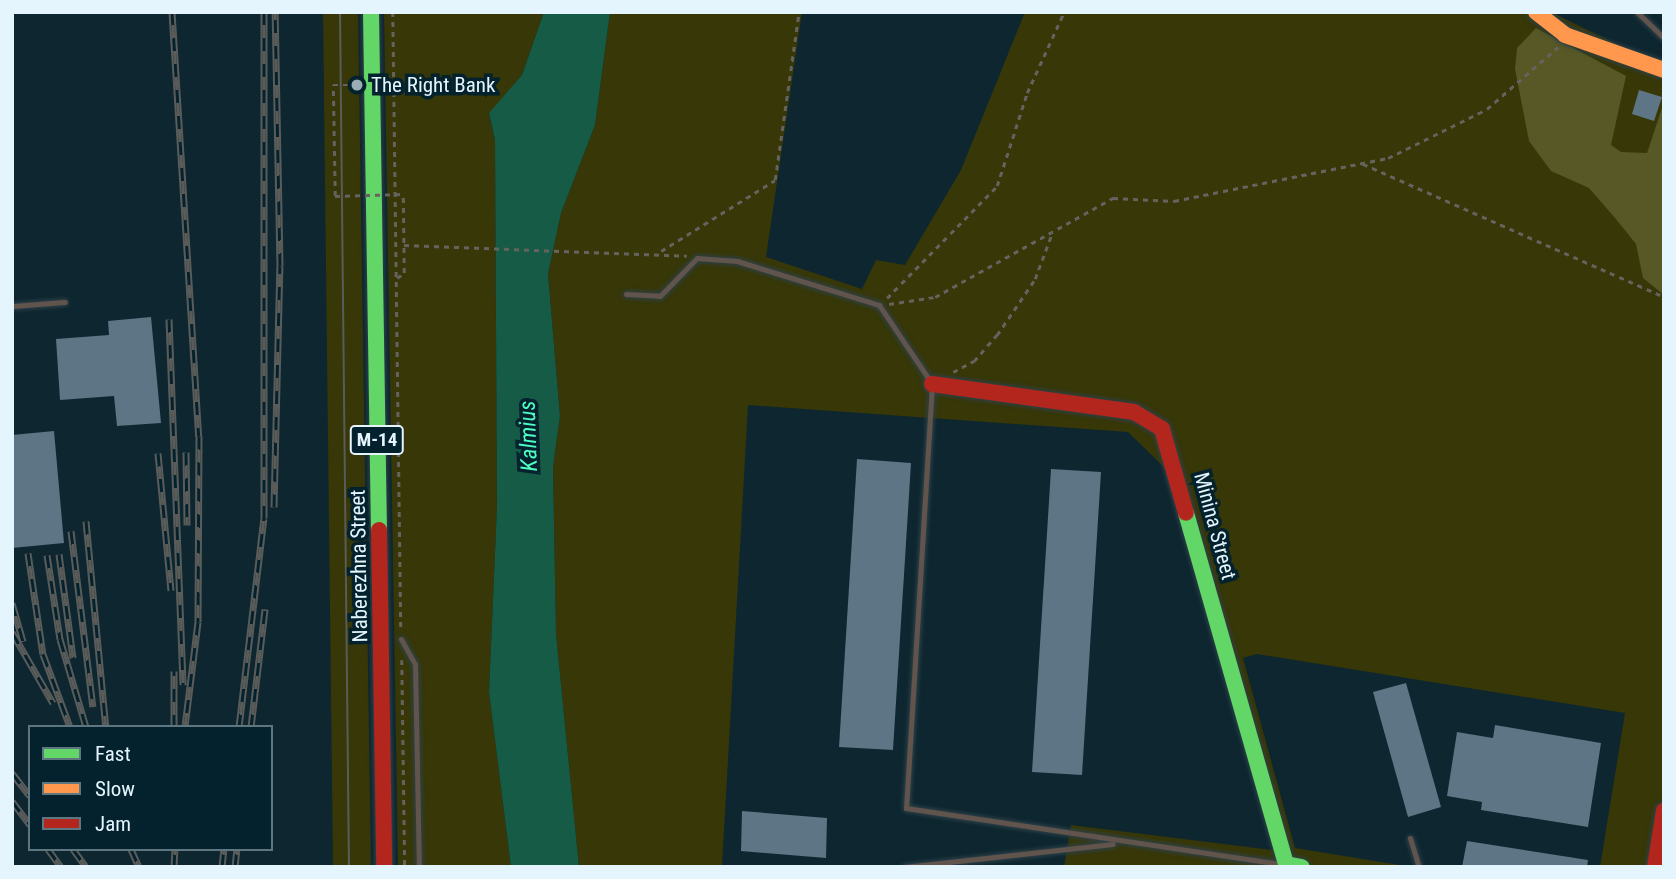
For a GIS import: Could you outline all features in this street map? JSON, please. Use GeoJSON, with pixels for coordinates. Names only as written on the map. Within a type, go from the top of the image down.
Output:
{"type":"FeatureCollection","features":[{"type":"Feature","properties":{"kind":"main road","name":"Naberezhna Street"},"geometry":{"type":"LineString","coordinates":[[371,12],[384,867]]}},
{"type":"Feature","properties":{"kind":"main road"},"geometry":{"type":"LineString","coordinates":[[1536,12],[1565,35],[1664,70]]}},
{"type":"Feature","properties":{"kind":"main road","name":"Minina Street"},"geometry":{"type":"LineString","coordinates":[[932,384],[1134,412],[1162,429],[1294,865]]}},
{"type":"Feature","properties":{"kind":"main road"},"geometry":{"type":"LineString","coordinates":[[1655,867],[1664,811]]}},
{"type":"Feature","properties":{"kind":"lane"},"geometry":{"type":"LineString","coordinates":[[1637,12],[1664,38]]}},
{"type":"Feature","properties":{"kind":"lane"},"geometry":{"type":"LineString","coordinates":[[626,295],[660,296],[697,258],[737,261],[879,305],[932,384],[906,808],[1122,843],[1294,865]]}},
{"type":"Feature","properties":{"kind":"lane"},"geometry":{"type":"LineString","coordinates":[[12,306],[65,302]]}},
{"type":"Feature","properties":{"kind":"lane"},"geometry":{"type":"LineString","coordinates":[[401,639],[415,664],[419,867]]}},
{"type":"Feature","properties":{"kind":"lane"},"geometry":{"type":"LineString","coordinates":[[1410,838],[1419,867]]}},
{"type":"Feature","properties":{"kind":"lane"},"geometry":{"type":"LineString","coordinates":[[904,867],[1122,843]]}},
{"type":"Feature","properties":{"kind":"path"},"geometry":{"type":"LineString","coordinates":[[393,12],[405,867]]}},
{"type":"Feature","properties":{"kind":"path"},"geometry":{"type":"LineString","coordinates":[[661,251],[775,180],[799,12]]}},
{"type":"Feature","properties":{"kind":"path"},"geometry":{"type":"LineString","coordinates":[[879,305],[997,186],[1027,93],[1065,12]]}},
{"type":"Feature","properties":{"kind":"path"},"geometry":{"type":"LineString","coordinates":[[879,305],[934,296],[1052,235],[1113,198],[1174,201],[1363,164],[1487,108],[1556,52],[1565,35]]}},
{"type":"Feature","properties":{"kind":"path"},"geometry":{"type":"LineString","coordinates":[[357,85],[333,85],[335,196],[403,194],[404,274],[397,278]]}},
{"type":"Feature","properties":{"kind":"path"},"geometry":{"type":"LineString","coordinates":[[1363,164],[1664,297]]}},
{"type":"Feature","properties":{"kind":"path"},"geometry":{"type":"LineString","coordinates":[[932,384],[974,361],[997,335],[1035,279],[1052,235]]}},
{"type":"Feature","properties":{"kind":"path"},"geometry":{"type":"LineString","coordinates":[[404,245],[661,251],[697,258]]}},
{"type":"Feature","properties":{"kind":"shaded area"},"geometry":{"type":"Polygon","coordinates":[[[323,12],[358,12],[371,867],[333,867],[323,12]]]}},
{"type":"Feature","properties":{"kind":"shaded area"},"geometry":{"type":"Polygon","coordinates":[[[384,12],[544,12],[522,75],[489,114],[495,140],[497,507],[489,692],[511,867],[398,867],[384,12]]]}},
{"type":"Feature","properties":{"kind":"shaded area"},"geometry":{"type":"Polygon","coordinates":[[[610,12],[802,12],[766,257],[862,289],[876,260],[905,265],[961,170],[1025,12],[1551,12],[1641,56],[1664,60],[1664,867],[1600,867],[1625,713],[1257,654],[1243,658],[1295,848],[1412,867],[1064,867],[1071,825],[1273,850],[1169,472],[1128,432],[748,405],[722,867],[579,867],[556,634],[553,467],[560,416],[548,274],[561,213],[595,125],[610,12]]]}},
{"type":"Feature","properties":{"kind":"shaded area"},"geometry":{"type":"Polygon","coordinates":[[[1536,28],[1626,76],[1611,145],[1621,152],[1647,153],[1664,102],[1664,295],[1643,278],[1636,244],[1589,188],[1551,171],[1529,141],[1515,69],[1517,48],[1536,28]]]}},
{"type":"Feature","properties":{"kind":"water","name":"Kalmius"},"geometry":{"type":"Polygon","coordinates":[[[544,12],[610,12],[595,125],[561,213],[548,274],[560,416],[553,467],[556,634],[579,867],[511,867],[489,692],[497,507],[495,140],[489,113],[522,75],[544,12]]]}},
{"type":"Feature","properties":{"kind":"building"},"geometry":{"type":"Polygon","coordinates":[[[1639,90],[1662,97],[1654,121],[1632,114],[1639,90]]]}},
{"type":"Feature","properties":{"kind":"building"},"geometry":{"type":"Polygon","coordinates":[[[151,317],[161,423],[117,426],[114,396],[60,400],[56,339],[109,335],[108,321],[151,317]]]}},
{"type":"Feature","properties":{"kind":"building"},"geometry":{"type":"Polygon","coordinates":[[[54,431],[64,543],[12,548],[12,435],[54,431]]]}},
{"type":"Feature","properties":{"kind":"building"},"geometry":{"type":"Polygon","coordinates":[[[857,459],[911,463],[893,750],[839,747],[857,459]]]}},
{"type":"Feature","properties":{"kind":"building"},"geometry":{"type":"Polygon","coordinates":[[[1051,469],[1101,472],[1082,775],[1032,772],[1051,469]]]}},
{"type":"Feature","properties":{"kind":"building"},"geometry":{"type":"Polygon","coordinates":[[[1406,683],[1441,807],[1408,817],[1373,692],[1406,683]]]}},
{"type":"Feature","properties":{"kind":"building"},"geometry":{"type":"Polygon","coordinates":[[[1495,725],[1601,743],[1588,827],[1481,810],[1482,802],[1447,796],[1457,732],[1493,738],[1495,725]]]}},
{"type":"Feature","properties":{"kind":"building"},"geometry":{"type":"Polygon","coordinates":[[[742,811],[827,818],[826,858],[741,851],[742,811]]]}},
{"type":"Feature","properties":{"kind":"building"},"geometry":{"type":"Polygon","coordinates":[[[1467,841],[1588,860],[1587,867],[1462,867],[1467,841]]]}},
{"type":"Feature","properties":{"kind":"tram line"},"geometry":{"type":"LineString","coordinates":[[340,12],[349,867]]}},
{"type":"Feature","properties":{"kind":"railway"},"geometry":{"type":"LineString","coordinates":[[172,12],[199,436],[198,622],[185,725]]}},
{"type":"Feature","properties":{"kind":"railway"},"geometry":{"type":"LineString","coordinates":[[239,725],[264,518],[264,12]]}},
{"type":"Feature","properties":{"kind":"railway"},"geometry":{"type":"LineString","coordinates":[[274,507],[280,266],[275,12]]}},
{"type":"Feature","properties":{"kind":"railway"},"geometry":{"type":"LineString","coordinates":[[169,319],[183,685]]}},
{"type":"Feature","properties":{"kind":"railway"},"geometry":{"type":"LineString","coordinates":[[186,452],[187,525]]}},
{"type":"Feature","properties":{"kind":"railway"},"geometry":{"type":"LineString","coordinates":[[158,453],[171,590]]}},
{"type":"Feature","properties":{"kind":"railway"},"geometry":{"type":"LineString","coordinates":[[86,521],[106,725]]}},
{"type":"Feature","properties":{"kind":"railway"},"geometry":{"type":"LineString","coordinates":[[71,531],[93,707]]}},
{"type":"Feature","properties":{"kind":"railway"},"geometry":{"type":"LineString","coordinates":[[28,553],[43,654],[69,725]]}},
{"type":"Feature","properties":{"kind":"railway"},"geometry":{"type":"LineString","coordinates":[[59,554],[73,658]]}},
{"type":"Feature","properties":{"kind":"railway"},"geometry":{"type":"LineString","coordinates":[[47,555],[60,639],[85,725]]}},
{"type":"Feature","properties":{"kind":"railway"},"geometry":{"type":"LineString","coordinates":[[12,603],[23,641]]}},
{"type":"Feature","properties":{"kind":"railway"},"geometry":{"type":"LineString","coordinates":[[251,725],[265,609]]}},
{"type":"Feature","properties":{"kind":"railway"},"geometry":{"type":"LineString","coordinates":[[12,632],[53,703]]}},
{"type":"Feature","properties":{"kind":"railway"},"geometry":{"type":"LineString","coordinates":[[174,671],[174,725]]}},
{"type":"Feature","properties":{"kind":"railway"},"geometry":{"type":"LineString","coordinates":[[12,773],[28,793]]}},
{"type":"Feature","properties":{"kind":"railway"},"geometry":{"type":"LineString","coordinates":[[12,801],[28,822]]}},
{"type":"Feature","properties":{"kind":"railway"},"geometry":{"type":"LineString","coordinates":[[49,851],[61,867]]}},
{"type":"Feature","properties":{"kind":"railway"},"geometry":{"type":"LineString","coordinates":[[74,851],[86,867]]}},
{"type":"Feature","properties":{"kind":"railway"},"geometry":{"type":"LineString","coordinates":[[132,851],[139,867]]}},
{"type":"Feature","properties":{"kind":"railway"},"geometry":{"type":"LineString","coordinates":[[174,867],[175,851]]}},
{"type":"Feature","properties":{"kind":"railway"},"geometry":{"type":"LineString","coordinates":[[222,867],[224,851]]}},
{"type":"Feature","properties":{"kind":"railway"},"geometry":{"type":"LineString","coordinates":[[235,867],[237,851]]}},
{"type":"Feature","properties":{"kind":"traffic: fast"},"geometry":{"type":"LineString","coordinates":[[371,12],[379,530]]}},
{"type":"Feature","properties":{"kind":"traffic: fast"},"geometry":{"type":"LineString","coordinates":[[1186,513],[1286,864],[1302,867]]}},
{"type":"Feature","properties":{"kind":"traffic: slow"},"geometry":{"type":"LineString","coordinates":[[1536,12],[1565,35],[1664,70]]}},
{"type":"Feature","properties":{"kind":"traffic: jam"},"geometry":{"type":"LineString","coordinates":[[932,384],[1134,412],[1162,429],[1186,513]]}},
{"type":"Feature","properties":{"kind":"traffic: jam"},"geometry":{"type":"LineString","coordinates":[[379,530],[384,867]]}},
{"type":"Feature","properties":{"kind":"traffic: jam"},"geometry":{"type":"LineString","coordinates":[[1655,867],[1664,811]]}},
{"type":"Feature","properties":{"kind":"place","name":"The Right Bank"},"geometry":{"type":"Point","coordinates":[357,85]}}]}
